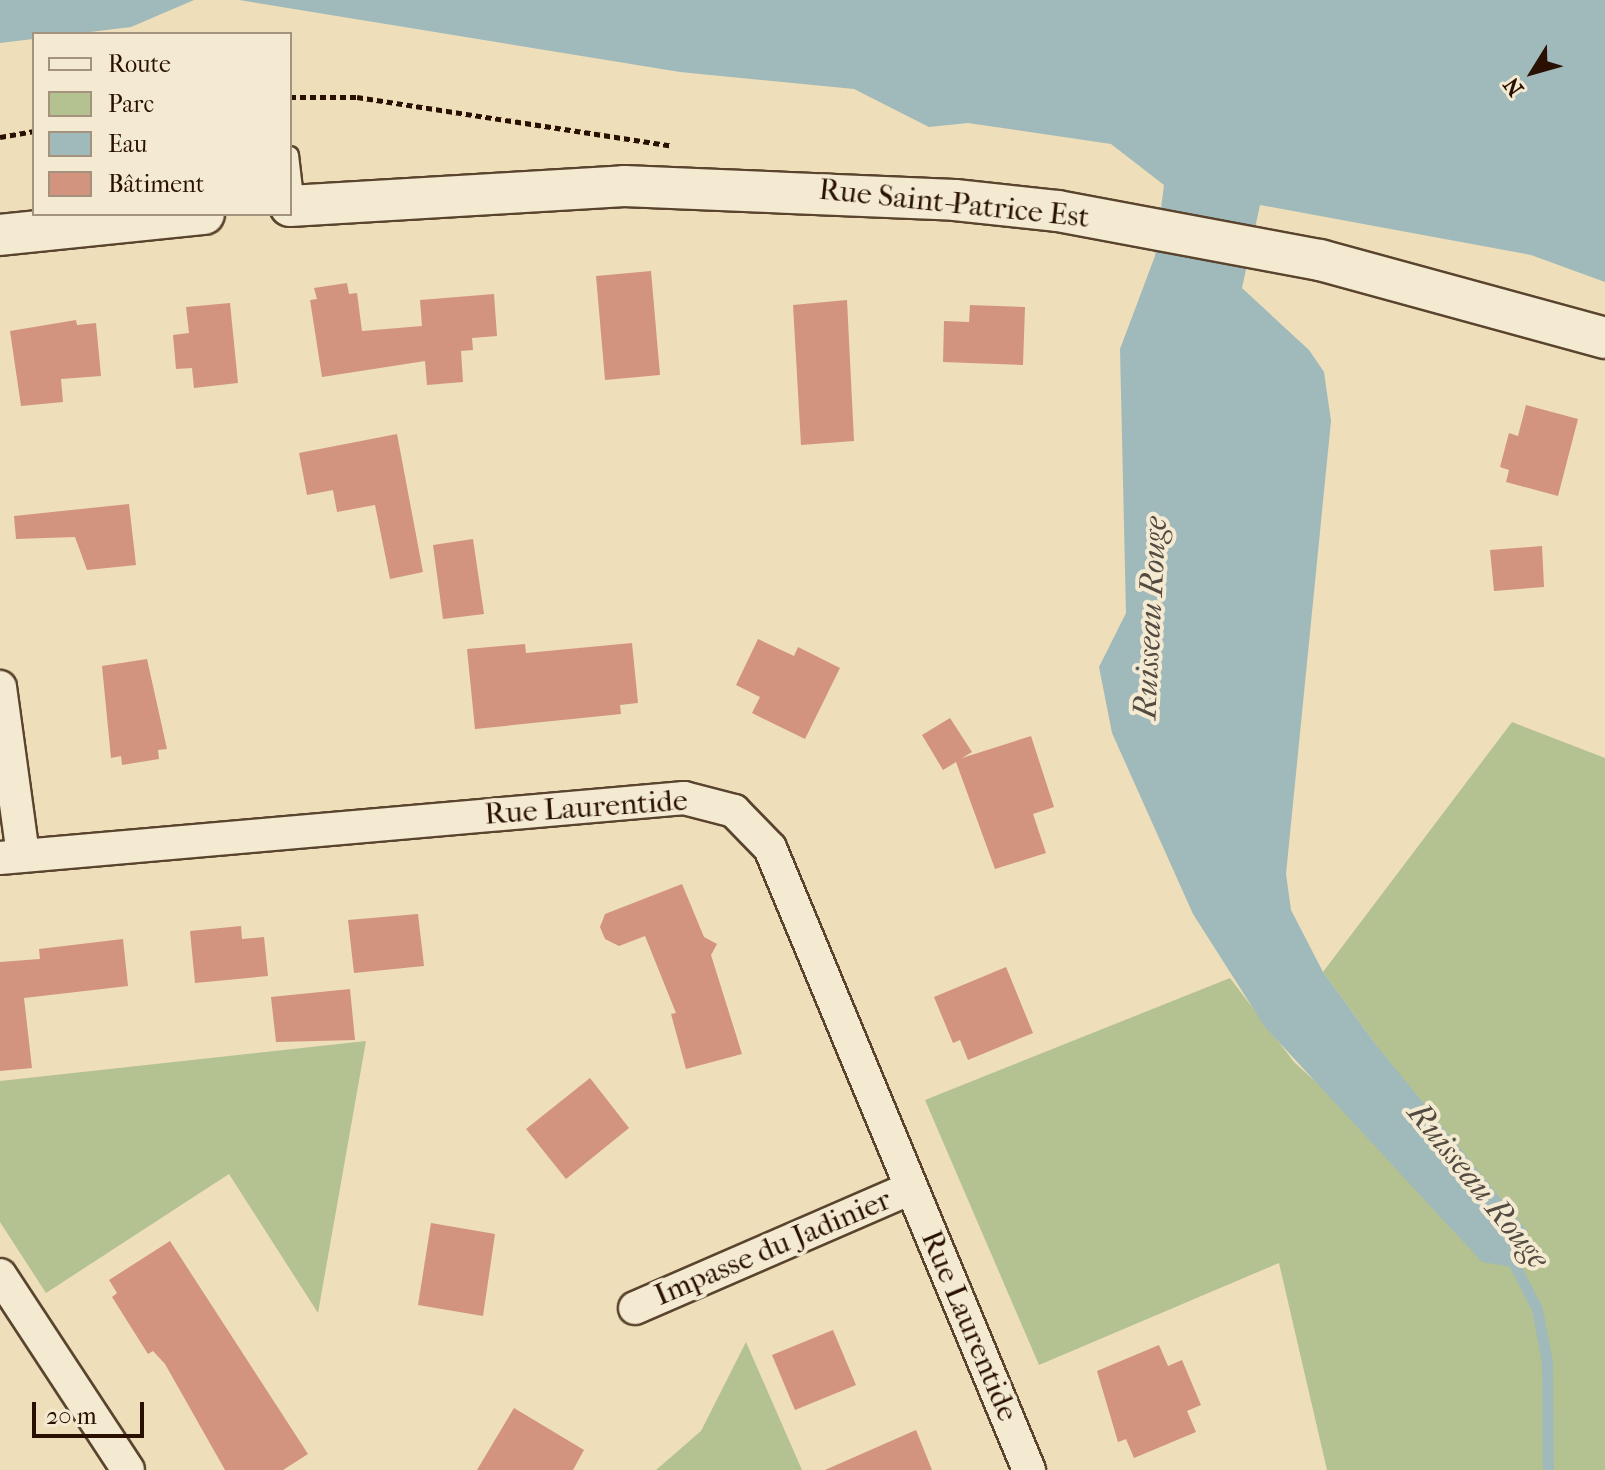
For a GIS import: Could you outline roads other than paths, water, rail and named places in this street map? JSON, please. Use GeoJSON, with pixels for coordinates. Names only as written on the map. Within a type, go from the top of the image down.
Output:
{"type":"FeatureCollection","features":[{"type":"Feature","properties":{"kind":"street","name":"Rue Saint-Patrice Est"},"geometry":{"type":"LineString","coordinates":[[293,206],[493,190],[770,188],[955,200],[1156,228],[1256,248],[1605,338]]}},
{"type":"Feature","properties":{"kind":"street"},"geometry":{"type":"LineString","coordinates":[[0,235],[185,216]]}},
{"type":"Feature","properties":{"kind":"street"},"geometry":{"type":"LineString","coordinates":[[0,687],[12,857]]}},
{"type":"Feature","properties":{"kind":"street","name":"Rue Laurentide"},"geometry":{"type":"LineString","coordinates":[[12,857],[684,798],[718,804],[748,821],[770,848],[1029,1470]]}},
{"type":"Feature","properties":{"kind":"street","name":"Impasse du Jadinier"},"geometry":{"type":"LineString","coordinates":[[635,1308],[911,1188]]}},
{"type":"Feature","properties":{"kind":"street"},"geometry":{"type":"LineString","coordinates":[[0,1275],[128,1470]]}},
{"type":"Feature","properties":{"kind":"water"},"geometry":{"type":"Polygon","coordinates":[[[0,0],[194,0],[131,27],[90,32],[32,32],[32,39],[0,43],[0,0]]]}},
{"type":"Feature","properties":{"kind":"water"},"geometry":{"type":"Polygon","coordinates":[[[239,0],[1605,0],[1605,282],[1531,255],[1260,205],[1242,288],[1309,350],[1324,372],[1331,421],[1286,874],[1291,910],[1323,972],[1377,1046],[1528,1232],[1519,1268],[1482,1262],[1265,1027],[1193,914],[1112,733],[1099,667],[1126,613],[1120,349],[1155,256],[1164,185],[1111,144],[968,123],[929,127],[854,89],[680,72],[239,0]]]}},
{"type":"Feature","properties":{"kind":"waterway","name":"Ruisseau Rouge"},"geometry":{"type":"LineString","coordinates":[[1511,1258],[1537,1309],[1547,1362],[1548,1470]]}}]}
